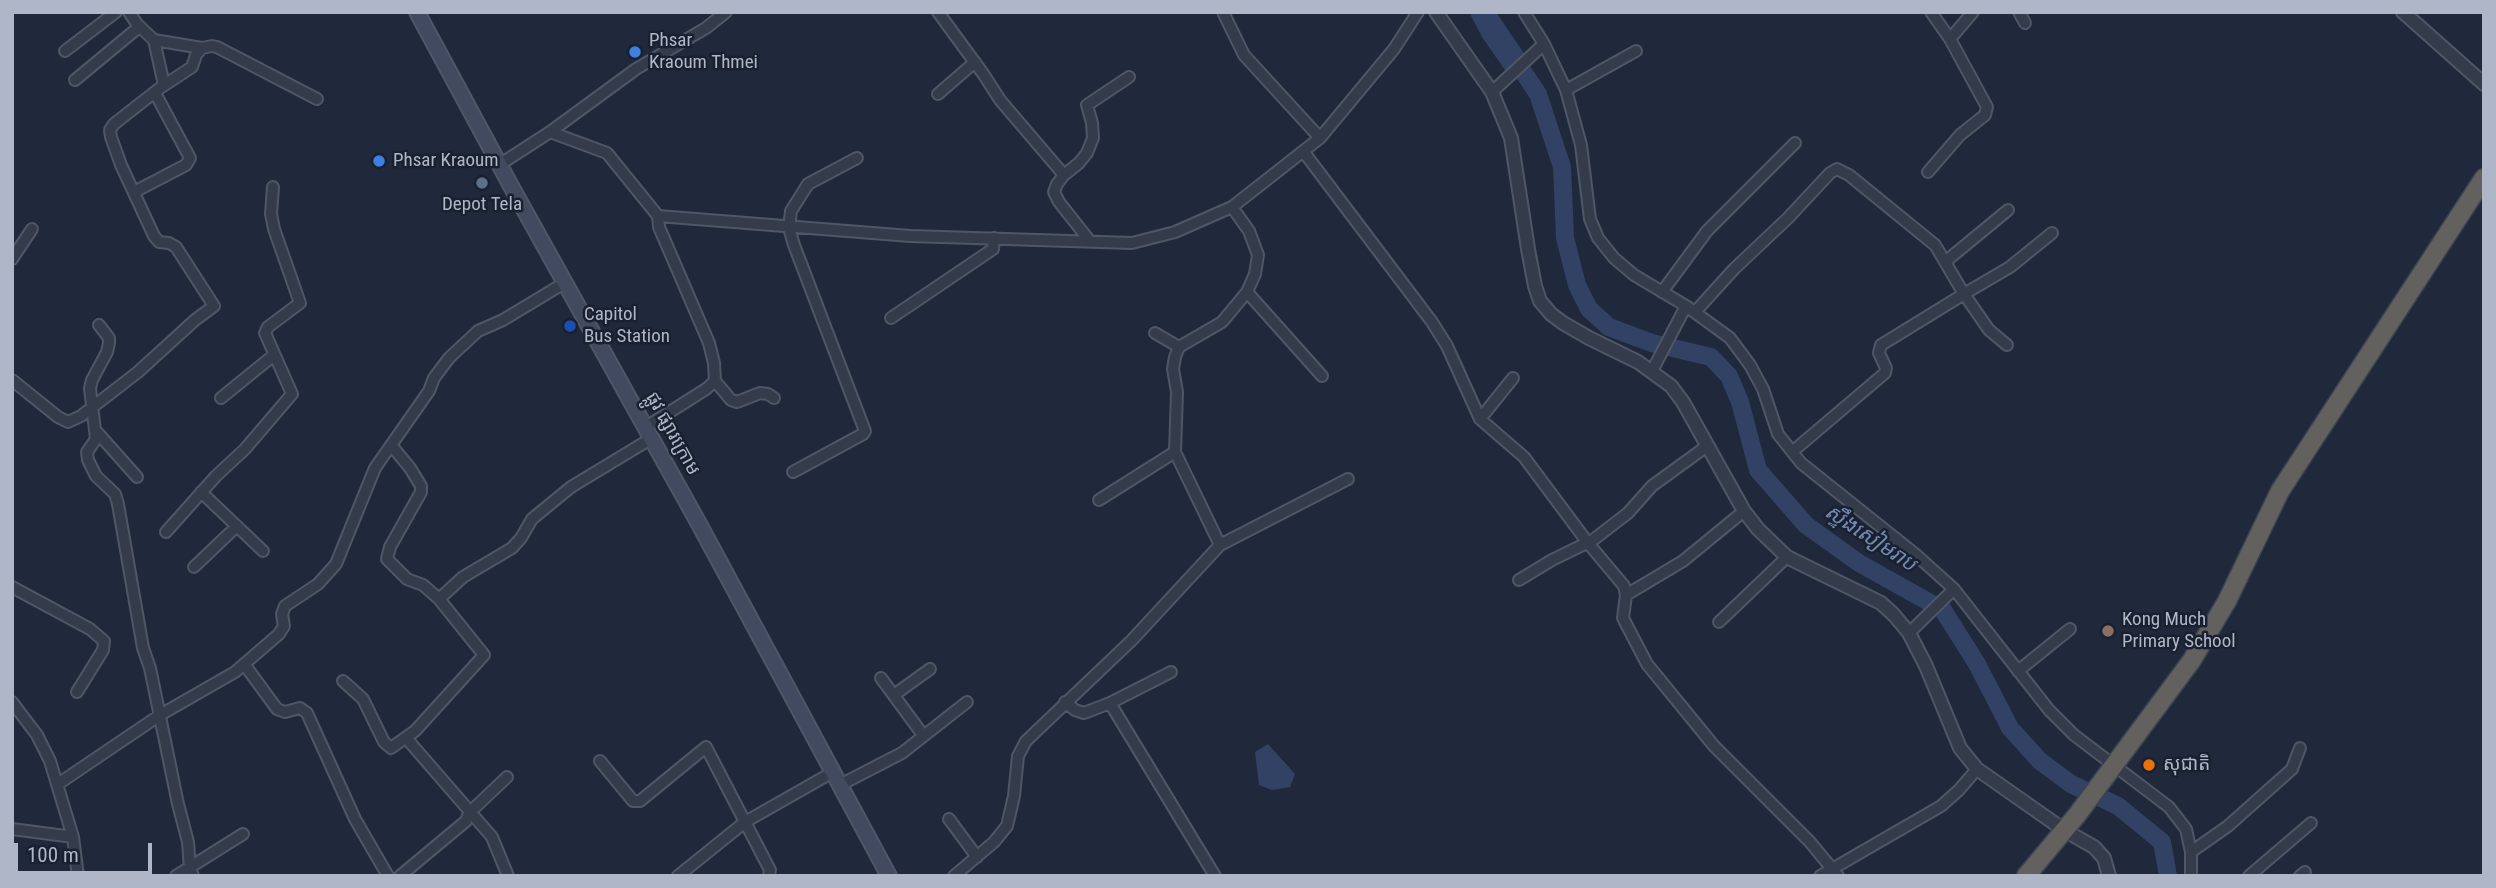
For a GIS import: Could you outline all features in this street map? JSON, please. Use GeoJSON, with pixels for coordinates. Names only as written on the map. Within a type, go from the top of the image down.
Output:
{"type":"FeatureCollection","features":[{"type":"Feature","properties":{"kind":"highway"},"geometry":{"type":"LineString","coordinates":[[2026,876],[2077,815],[2192,660],[2210,632],[2280,491],[2484,178]]}},
{"type":"Feature","properties":{"kind":"main road","name":"ផ្លូវ ផ្សារក្រោម"},"geometry":{"type":"LineString","coordinates":[[419,13],[499,165],[649,433],[889,876]]}},
{"type":"Feature","properties":{"kind":"street"},"geometry":{"type":"LineString","coordinates":[[65,51],[116,12]]}},
{"type":"Feature","properties":{"kind":"street"},"geometry":{"type":"LineString","coordinates":[[129,12],[139,27],[155,40],[202,48],[217,47],[317,99]]}},
{"type":"Feature","properties":{"kind":"street"},"geometry":{"type":"LineString","coordinates":[[499,165],[550,132],[636,69],[726,12]]}},
{"type":"Feature","properties":{"kind":"street"},"geometry":{"type":"LineString","coordinates":[[938,12],[1000,100],[1064,176]]}},
{"type":"Feature","properties":{"kind":"street"},"geometry":{"type":"LineString","coordinates":[[1223,12],[1244,55],[1320,138]]}},
{"type":"Feature","properties":{"kind":"street"},"geometry":{"type":"LineString","coordinates":[[658,216],[910,236],[1132,243],[1175,232],[1232,206],[1320,138],[1394,49],[1419,12]]}},
{"type":"Feature","properties":{"kind":"street"},"geometry":{"type":"LineString","coordinates":[[1436,12],[1496,88],[1511,138],[1535,286],[1541,301],[1551,314],[1652,371],[1679,396],[1744,511],[1787,557],[1881,603],[1894,615],[1909,633],[1926,666],[1960,748],[1977,769],[2064,831],[2094,847],[2104,858],[2109,876]]}},
{"type":"Feature","properties":{"kind":"street"},"geometry":{"type":"LineString","coordinates":[[1524,12],[1566,90],[1581,145],[1590,219],[1598,238],[1624,266],[1730,338],[1751,365],[1778,434],[1792,452],[1819,480],[1915,554],[1952,591],[2049,710],[2108,772],[2169,807],[2186,829],[2191,852],[2191,876]]}},
{"type":"Feature","properties":{"kind":"street"},"geometry":{"type":"LineString","coordinates":[[1928,172],[1960,135],[1985,115],[1987,107],[1950,39],[1931,12]]}},
{"type":"Feature","properties":{"kind":"street"},"geometry":{"type":"LineString","coordinates":[[1950,39],[1973,12]]}},
{"type":"Feature","properties":{"kind":"street"},"geometry":{"type":"LineString","coordinates":[[2403,12],[2484,84]]}},
{"type":"Feature","properties":{"kind":"street"},"geometry":{"type":"LineString","coordinates":[[75,80],[139,27]]}},
{"type":"Feature","properties":{"kind":"street"},"geometry":{"type":"LineString","coordinates":[[134,192],[186,165],[190,158],[160,89],[155,40]]}},
{"type":"Feature","properties":{"kind":"street"},"geometry":{"type":"LineString","coordinates":[[1496,88],[1541,47]]}},
{"type":"Feature","properties":{"kind":"street"},"geometry":{"type":"LineString","coordinates":[[12,380],[68,422],[93,407],[138,372],[214,306],[176,247],[170,243],[159,242],[154,236],[113,144],[110,130],[130,110],[192,67],[202,48]]}},
{"type":"Feature","properties":{"kind":"street"},"geometry":{"type":"LineString","coordinates":[[1566,90],[1636,51]]}},
{"type":"Feature","properties":{"kind":"street"},"geometry":{"type":"LineString","coordinates":[[938,94],[975,62]]}},
{"type":"Feature","properties":{"kind":"street"},"geometry":{"type":"LineString","coordinates":[[1089,240],[1054,192],[1057,184],[1087,153],[1093,138],[1087,105],[1129,78]]}},
{"type":"Feature","properties":{"kind":"street"},"geometry":{"type":"LineString","coordinates":[[550,132],[607,153],[658,216],[659,227],[709,343],[715,380],[727,397],[737,402],[760,393],[774,398]]}},
{"type":"Feature","properties":{"kind":"street"},"geometry":{"type":"LineString","coordinates":[[1662,292],[1707,231],[1795,143]]}},
{"type":"Feature","properties":{"kind":"street"},"geometry":{"type":"LineString","coordinates":[[1303,151],[1432,322],[1447,346],[1480,419],[1524,457],[1588,543],[1624,586],[1626,595],[1623,618],[1647,664],[1714,746],[1811,842],[1835,873]]}},
{"type":"Feature","properties":{"kind":"street"},"geometry":{"type":"LineString","coordinates":[[793,472],[863,435],[865,431],[789,228],[791,211],[808,184],[857,158]]}},
{"type":"Feature","properties":{"kind":"street"},"geometry":{"type":"LineString","coordinates":[[1652,371],[1677,326],[1691,309],[1837,169],[1849,175],[1935,245],[1989,330],[2007,345]]}},
{"type":"Feature","properties":{"kind":"street"},"geometry":{"type":"LineString","coordinates":[[166,532],[290,397],[291,390],[265,330],[300,303],[274,229],[271,214],[274,187]]}},
{"type":"Feature","properties":{"kind":"street"},"geometry":{"type":"LineString","coordinates":[[1220,545],[1175,452],[1177,392],[1173,369],[1180,347],[1222,322],[1247,292],[1255,274],[1258,255],[1249,231],[1232,206]]}},
{"type":"Feature","properties":{"kind":"street"},"geometry":{"type":"LineString","coordinates":[[1945,262],[2008,210]]}},
{"type":"Feature","properties":{"kind":"street"},"geometry":{"type":"LineString","coordinates":[[12,259],[32,229]]}},
{"type":"Feature","properties":{"kind":"street"},"geometry":{"type":"LineString","coordinates":[[1792,452],[1885,373],[1886,368],[1879,353],[1881,345],[2010,267],[2052,233]]}},
{"type":"Feature","properties":{"kind":"street"},"geometry":{"type":"LineString","coordinates":[[891,318],[993,249],[994,238]]}},
{"type":"Feature","properties":{"kind":"street"},"geometry":{"type":"LineString","coordinates":[[58,784],[160,715],[244,664],[283,629],[282,614],[287,604],[318,584],[336,564],[357,518],[373,473],[429,391],[434,378],[462,345],[478,331],[503,320],[566,282]]}},
{"type":"Feature","properties":{"kind":"street"},"geometry":{"type":"LineString","coordinates":[[1247,292],[1322,376]]}},
{"type":"Feature","properties":{"kind":"street"},"geometry":{"type":"LineString","coordinates":[[99,325],[109,338],[109,343],[92,380],[96,439],[87,452],[88,460],[96,476],[116,496],[143,648],[188,842],[191,873]]}},
{"type":"Feature","properties":{"kind":"street"},"geometry":{"type":"LineString","coordinates":[[1155,333],[1180,347]]}},
{"type":"Feature","properties":{"kind":"street"},"geometry":{"type":"LineString","coordinates":[[220,398],[274,355]]}},
{"type":"Feature","properties":{"kind":"street"},"geometry":{"type":"LineString","coordinates":[[1480,419],[1513,378]]}},
{"type":"Feature","properties":{"kind":"street"},"geometry":{"type":"LineString","coordinates":[[439,599],[467,573],[486,565],[512,548],[532,519],[571,487],[649,433],[715,380]]}},
{"type":"Feature","properties":{"kind":"street"},"geometry":{"type":"LineString","coordinates":[[96,431],[137,477]]}},
{"type":"Feature","properties":{"kind":"street"},"geometry":{"type":"LineString","coordinates":[[343,681],[363,699],[386,746],[391,748],[407,739],[484,655],[439,599],[424,585],[407,579],[387,559],[390,547],[421,492],[421,486],[410,468],[391,445]]}},
{"type":"Feature","properties":{"kind":"street"},"geometry":{"type":"LineString","coordinates":[[1519,580],[1588,543],[1628,513],[1652,486],[1707,446]]}},
{"type":"Feature","properties":{"kind":"street"},"geometry":{"type":"LineString","coordinates":[[1099,500],[1175,452]]}},
{"type":"Feature","properties":{"kind":"street"},"geometry":{"type":"LineString","coordinates":[[954,876],[1007,826],[1021,747],[1132,640],[1220,545],[1348,479]]}},
{"type":"Feature","properties":{"kind":"street"},"geometry":{"type":"LineString","coordinates":[[201,492],[262,551]]}},
{"type":"Feature","properties":{"kind":"street"},"geometry":{"type":"LineString","coordinates":[[1626,595],[1683,561],[1744,511]]}},
{"type":"Feature","properties":{"kind":"street"},"geometry":{"type":"LineString","coordinates":[[194,567],[237,526]]}},
{"type":"Feature","properties":{"kind":"street"},"geometry":{"type":"LineString","coordinates":[[1719,622],[1787,557]]}},
{"type":"Feature","properties":{"kind":"street"},"geometry":{"type":"LineString","coordinates":[[12,587],[90,629],[104,641],[103,650],[77,692]]}},
{"type":"Feature","properties":{"kind":"street"},"geometry":{"type":"LineString","coordinates":[[1909,633],[1952,591]]}},
{"type":"Feature","properties":{"kind":"street"},"geometry":{"type":"LineString","coordinates":[[2018,671],[2070,629]]}},
{"type":"Feature","properties":{"kind":"street"},"geometry":{"type":"LineString","coordinates":[[244,664],[277,709],[285,712],[300,708],[307,713],[355,819],[388,876]]}},
{"type":"Feature","properties":{"kind":"street"},"geometry":{"type":"LineString","coordinates":[[894,695],[930,669]]}},
{"type":"Feature","properties":{"kind":"street"},"geometry":{"type":"LineString","coordinates":[[1065,702],[1084,713],[1110,703],[1171,671]]}},
{"type":"Feature","properties":{"kind":"street"},"geometry":{"type":"LineString","coordinates":[[881,678],[923,735]]}},
{"type":"Feature","properties":{"kind":"street"},"geometry":{"type":"LineString","coordinates":[[678,876],[745,822],[836,778],[902,753],[967,702]]}},
{"type":"Feature","properties":{"kind":"street"},"geometry":{"type":"LineString","coordinates":[[1110,703],[1215,876]]}},
{"type":"Feature","properties":{"kind":"street"},"geometry":{"type":"LineString","coordinates":[[14,708],[43,746],[58,784],[73,837],[78,876]]}},
{"type":"Feature","properties":{"kind":"street"},"geometry":{"type":"LineString","coordinates":[[407,739],[492,837],[508,876]]}},
{"type":"Feature","properties":{"kind":"street"},"geometry":{"type":"LineString","coordinates":[[600,761],[633,801],[640,802],[706,747],[770,870],[769,876]]}},
{"type":"Feature","properties":{"kind":"street"},"geometry":{"type":"LineString","coordinates":[[2191,852],[2228,826],[2292,769],[2300,748]]}},
{"type":"Feature","properties":{"kind":"street"},"geometry":{"type":"LineString","coordinates":[[1821,876],[1835,873],[1941,806],[1977,769]]}},
{"type":"Feature","properties":{"kind":"street"},"geometry":{"type":"LineString","coordinates":[[400,876],[466,821],[469,813],[507,777]]}},
{"type":"Feature","properties":{"kind":"street"},"geometry":{"type":"LineString","coordinates":[[949,819],[977,857]]}},
{"type":"Feature","properties":{"kind":"street"},"geometry":{"type":"LineString","coordinates":[[2249,876],[2311,823]]}},
{"type":"Feature","properties":{"kind":"street"},"geometry":{"type":"LineString","coordinates":[[12,829],[73,837]]}},
{"type":"Feature","properties":{"kind":"street"},"geometry":{"type":"LineString","coordinates":[[176,876],[191,873],[243,834]]}},
{"type":"Feature","properties":{"kind":"water"},"geometry":{"type":"Polygon","coordinates":[[[1469,12],[1496,12],[1525,55],[1507,73],[1482,37],[1469,12]]]}},
{"type":"Feature","properties":{"kind":"water"},"geometry":{"type":"Polygon","coordinates":[[[1268,744],[1295,774],[1290,787],[1272,790],[1259,785],[1255,752],[1268,744]]]}},
{"type":"Feature","properties":{"kind":"waterway","name":"ស្ទឹងសៀមរាប"},"geometry":{"type":"LineString","coordinates":[[1483,12],[1538,94],[1562,167],[1565,238],[1577,285],[1589,309],[1609,327],[1652,343],[1711,357],[1729,376],[1740,402],[1758,470],[1806,525],[1859,563],[1943,610],[1977,664],[2010,728],[2040,761],[2071,784],[2118,806],[2162,842],[2168,876]]}},
{"type":"Feature","properties":{"kind":"place","name":"Phsar Kraoum Thmei"},"geometry":{"type":"Point","coordinates":[635,52]}},
{"type":"Feature","properties":{"kind":"place","name":"Phsar Kraoum"},"geometry":{"type":"Point","coordinates":[379,161]}},
{"type":"Feature","properties":{"kind":"place","name":"Depot Tela"},"geometry":{"type":"Point","coordinates":[482,183]}},
{"type":"Feature","properties":{"kind":"place","name":"Capitol Bus Station"},"geometry":{"type":"Point","coordinates":[570,326]}},
{"type":"Feature","properties":{"kind":"place","name":"Kong Much Primary School"},"geometry":{"type":"Point","coordinates":[2108,631]}},
{"type":"Feature","properties":{"kind":"place","name":"សុជាតិ"},"geometry":{"type":"Point","coordinates":[2149,765]}}]}
